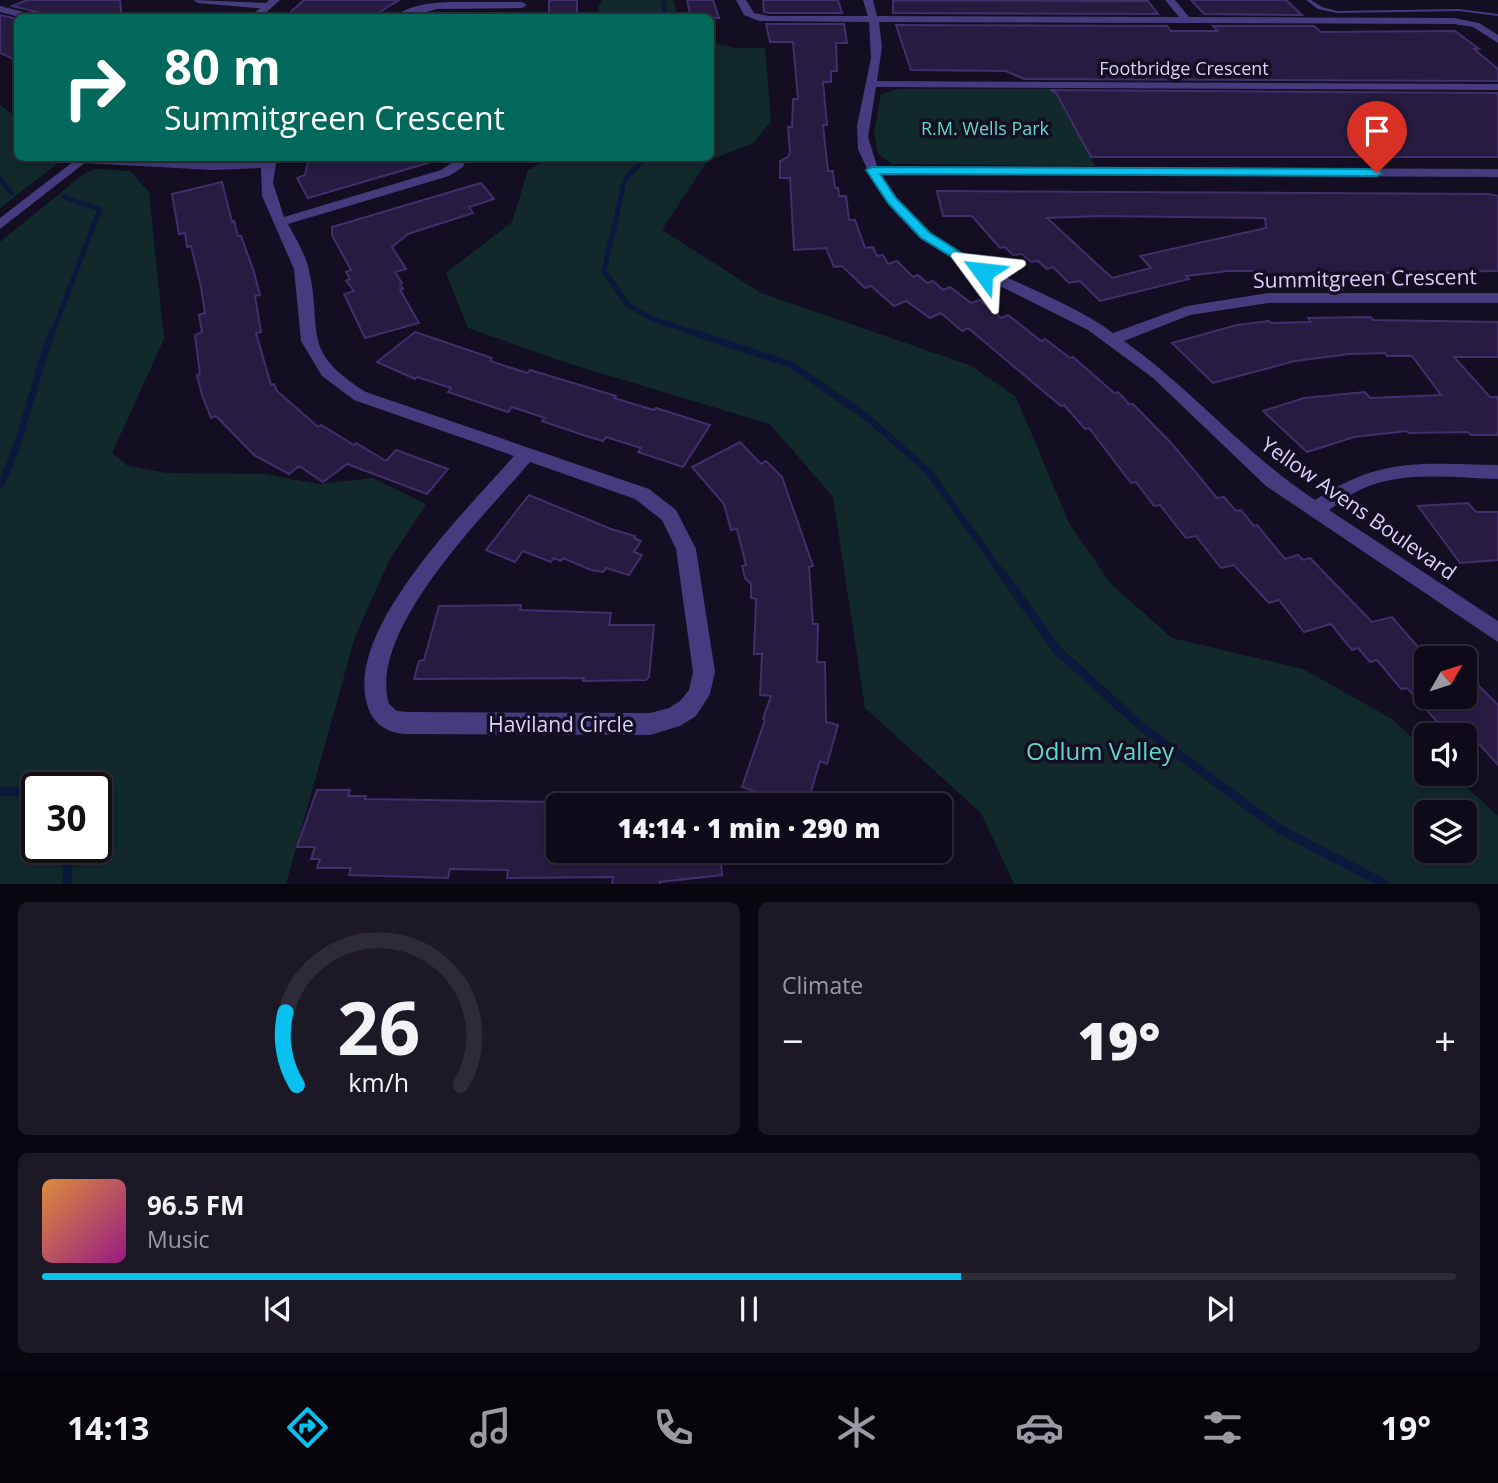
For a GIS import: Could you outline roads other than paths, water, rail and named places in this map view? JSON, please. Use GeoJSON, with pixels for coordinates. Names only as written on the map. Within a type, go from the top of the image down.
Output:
{"type":"FeatureCollection","features":[{"type":"Feature","properties":{"kind":"street"},"geometry":{"type":"LineString","coordinates":[[198,0],[271,3]]}},
{"type":"Feature","properties":{"kind":"street"},"geometry":{"type":"LineString","coordinates":[[741,0],[745,12],[760,18],[1454,21],[1476,25],[1498,40]]}},
{"type":"Feature","properties":{"kind":"street","name":"Yellow Avens Boulevard"},"geometry":{"type":"LineString","coordinates":[[868,0],[877,45],[862,132],[865,154],[872,170],[900,210],[944,249],[983,272],[1093,326],[1139,357],[1185,397],[1252,464],[1498,634]]}},
{"type":"Feature","properties":{"kind":"street"},"geometry":{"type":"LineString","coordinates":[[1170,0],[1186,20]]}},
{"type":"Feature","properties":{"kind":"street"},"geometry":{"type":"LineString","coordinates":[[402,14],[406,10],[425,5],[523,2]]}},
{"type":"Feature","properties":{"kind":"street"},"geometry":{"type":"LineString","coordinates":[[0,9],[21,14]]}},
{"type":"Feature","properties":{"kind":"street","name":"Footbridge Crescent"},"geometry":{"type":"LineString","coordinates":[[870,84],[1498,87]]}},
{"type":"Feature","properties":{"kind":"street"},"geometry":{"type":"LineString","coordinates":[[0,225],[80,161]]}},
{"type":"Feature","properties":{"kind":"street"},"geometry":{"type":"LineString","coordinates":[[135,161],[203,165],[269,161]]}},
{"type":"Feature","properties":{"kind":"street","name":"Haviland Circle"},"geometry":{"type":"LineString","coordinates":[[269,161],[265,181],[268,194],[302,269],[306,321],[312,350],[333,377],[360,396],[642,494],[669,515],[679,531],[685,549],[704,672],[702,693],[674,720],[650,724],[411,723],[390,721],[380,711],[373,694],[376,675],[399,611],[425,574],[526,454]]}},
{"type":"Feature","properties":{"kind":"street"},"geometry":{"type":"LineString","coordinates":[[282,222],[444,173],[460,161]]}},
{"type":"Feature","properties":{"kind":"street"},"geometry":{"type":"LineString","coordinates":[[872,170],[1498,173]]}},
{"type":"Feature","properties":{"kind":"street","name":"Summitgreen Crescent"},"geometry":{"type":"LineString","coordinates":[[1113,339],[1187,311],[1268,298],[1498,298]]}},
{"type":"Feature","properties":{"kind":"street"},"geometry":{"type":"LineString","coordinates":[[1315,509],[1355,484],[1379,476],[1414,472],[1498,472]]}},
{"type":"Feature","properties":{"kind":"lane"},"geometry":{"type":"LineString","coordinates":[[1308,0],[1320,8],[1337,12],[1498,8]]}},
{"type":"Feature","properties":{"kind":"lane"},"geometry":{"type":"LineString","coordinates":[[1460,10],[1498,15]]}},
{"type":"Feature","properties":{"kind":"waterway"},"geometry":{"type":"LineString","coordinates":[[663,0],[665,14]]}},
{"type":"Feature","properties":{"kind":"waterway"},"geometry":{"type":"LineString","coordinates":[[643,161],[625,179],[604,271],[628,305],[655,320],[698,334]]}},
{"type":"Feature","properties":{"kind":"waterway"},"geometry":{"type":"LineString","coordinates":[[0,179],[11,193]]}},
{"type":"Feature","properties":{"kind":"waterway"},"geometry":{"type":"LineString","coordinates":[[52,334],[100,209],[64,197]]}},
{"type":"Feature","properties":{"kind":"waterway"},"geometry":{"type":"LineString","coordinates":[[0,486],[16,449],[52,332]]}},
{"type":"Feature","properties":{"kind":"waterway"},"geometry":{"type":"LineString","coordinates":[[692,332],[790,364],[868,418],[928,471],[1003,575]]}},
{"type":"Feature","properties":{"kind":"waterway"},"geometry":{"type":"LineString","coordinates":[[1002,573],[1057,650],[1142,727],[1279,829],[1385,884]]}},
{"type":"Feature","properties":{"kind":"waterway"},"geometry":{"type":"LineString","coordinates":[[0,791],[21,792]]}},
{"type":"Feature","properties":{"kind":"waterway"},"geometry":{"type":"LineString","coordinates":[[67,884],[68,863]]}},
{"type":"Feature","properties":{"kind":"park label","name":"R.M. Wells Park"},"geometry":{"type":"Point","coordinates":[985,128]}},
{"type":"Feature","properties":{"kind":"park label","name":"Odlum Valley"},"geometry":{"type":"Point","coordinates":[1100,750]}}]}
